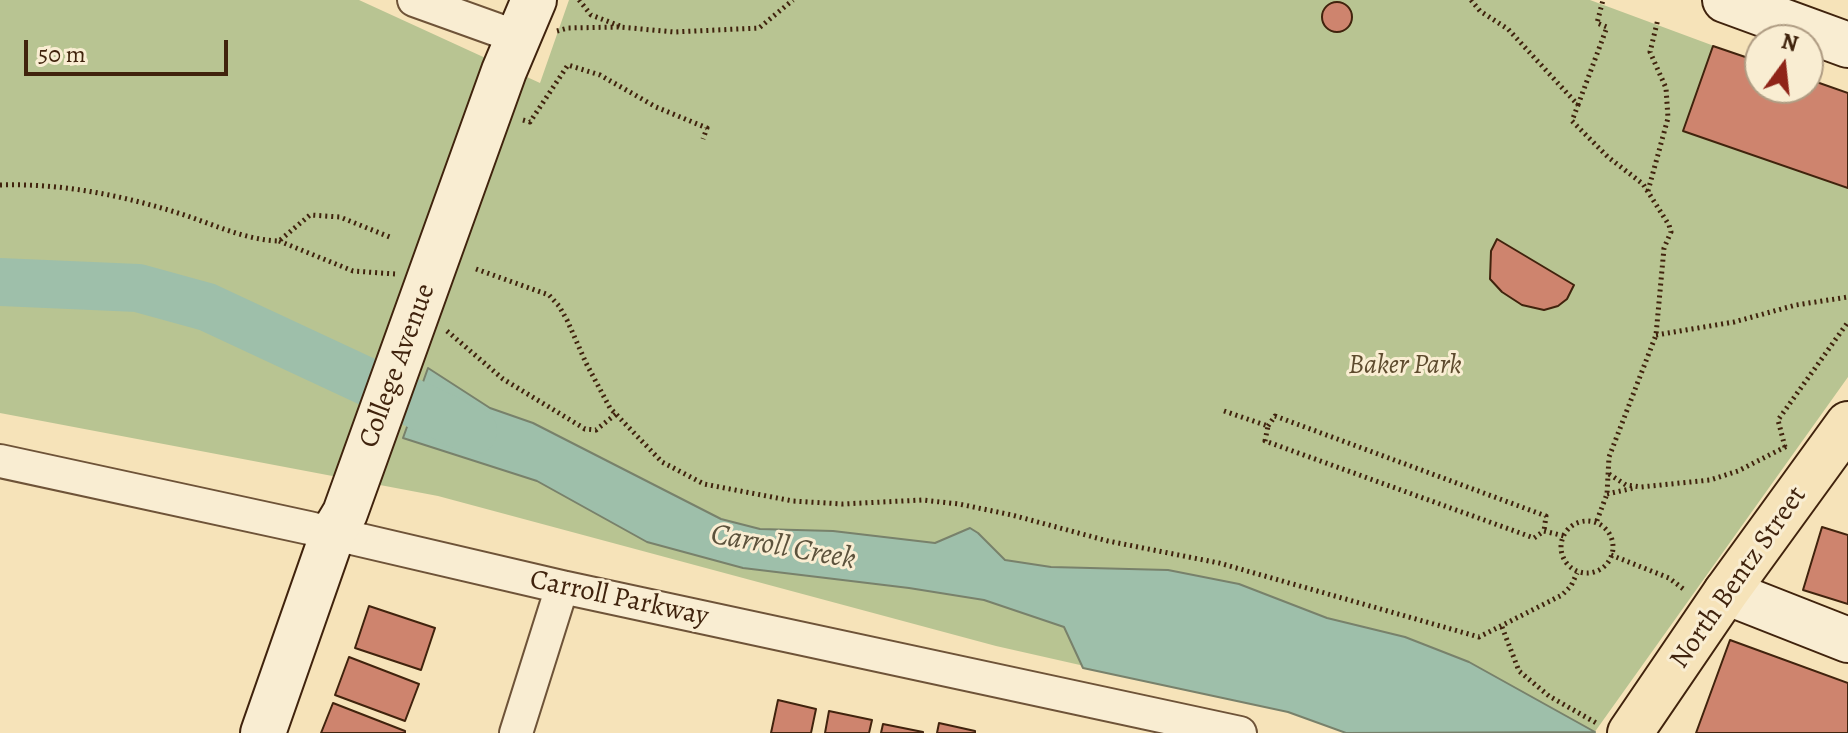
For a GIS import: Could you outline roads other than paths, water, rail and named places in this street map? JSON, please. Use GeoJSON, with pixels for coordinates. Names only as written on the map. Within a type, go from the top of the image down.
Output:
{"type":"FeatureCollection","features":[{"type":"Feature","properties":{"kind":"main road","name":"North Bentz Street"},"geometry":{"type":"LineString","coordinates":[[1616,730],[1709,594],[1848,424]]}},
{"type":"Feature","properties":{"kind":"street"},"geometry":{"type":"LineString","coordinates":[[414,0],[527,19]]}},
{"type":"Feature","properties":{"kind":"street"},"geometry":{"type":"LineString","coordinates":[[1725,0],[1848,45]]}},
{"type":"Feature","properties":{"kind":"street","name":"College Avenue"},"geometry":{"type":"LineString","coordinates":[[263,733],[333,533],[345,513],[504,71],[527,19]]}},
{"type":"Feature","properties":{"kind":"street","name":"Carroll Parkway"},"geometry":{"type":"LineString","coordinates":[[0,461],[333,533],[562,587],[1240,733]]}},
{"type":"Feature","properties":{"kind":"street"},"geometry":{"type":"LineString","coordinates":[[516,733],[562,587]]}},
{"type":"Feature","properties":{"kind":"street"},"geometry":{"type":"LineString","coordinates":[[1709,594],[1848,640]]}},
{"type":"Feature","properties":{"kind":"water"},"geometry":{"type":"Polygon","coordinates":[[[428,368],[490,408],[533,423],[721,519],[760,529],[833,531],[935,543],[970,528],[1005,560],[1051,567],[1168,570],[1239,584],[1327,618],[1405,637],[1469,662],[1595,732],[1346,733],[1288,712],[1083,668],[1064,627],[984,600],[743,568],[647,542],[537,481],[403,438],[428,368]]]}},
{"type":"Feature","properties":{"kind":"waterway","name":"Carroll Creek"},"geometry":{"type":"LineString","coordinates":[[0,282],[138,288],[207,307],[473,431]]}},
{"type":"Feature","properties":{"kind":"park label","name":"Baker Park"},"geometry":{"type":"Point","coordinates":[1405,366]}}]}
